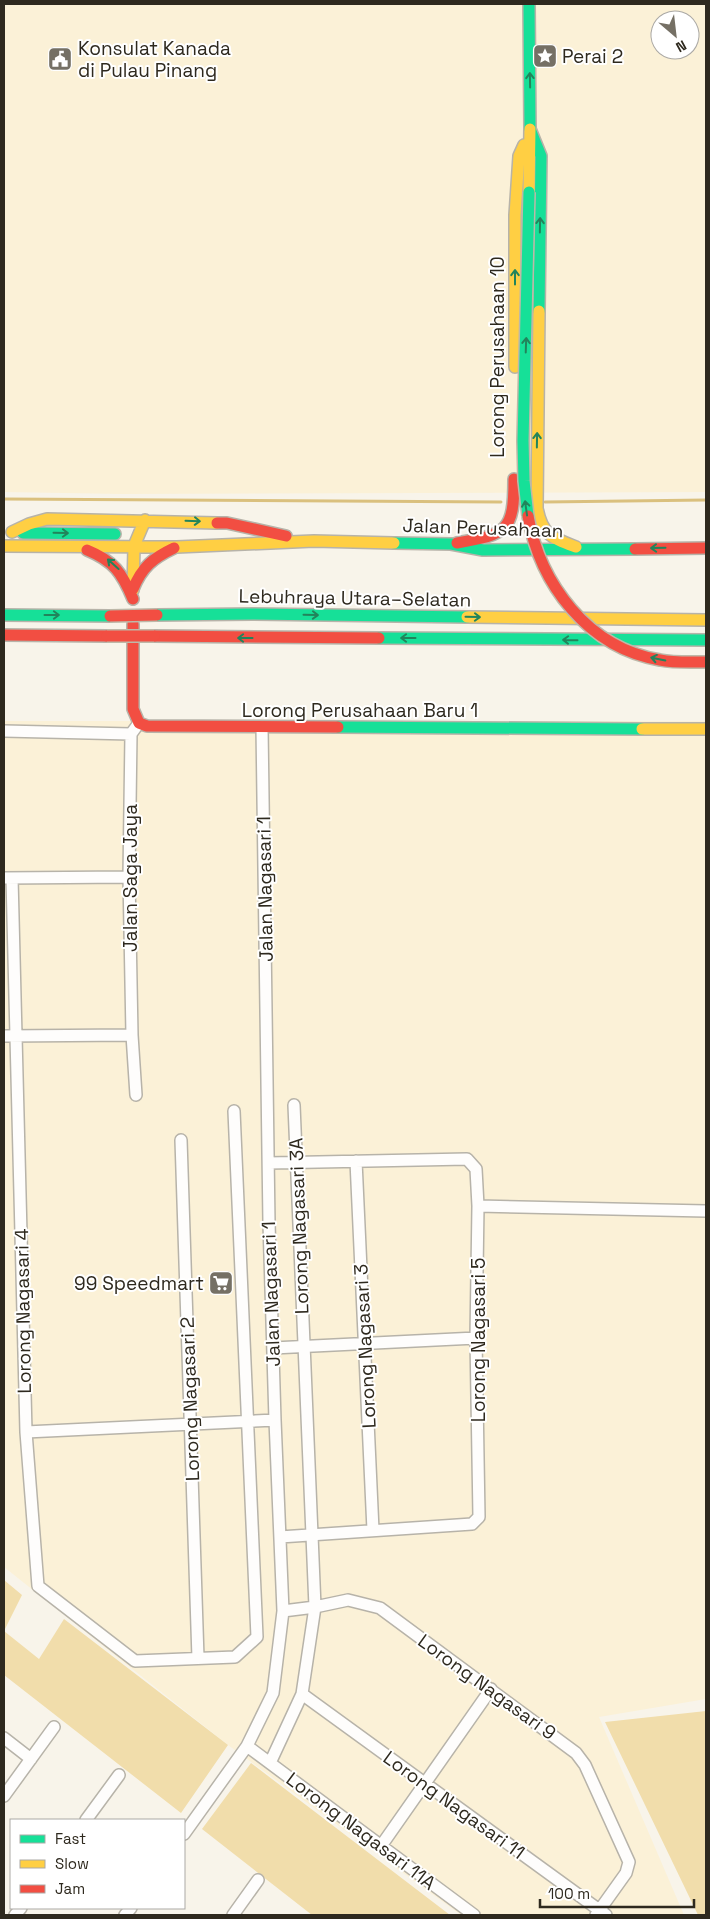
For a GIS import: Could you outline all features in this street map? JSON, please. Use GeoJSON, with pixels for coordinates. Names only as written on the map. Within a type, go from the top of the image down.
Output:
{"type":"FeatureCollection","features":[{"type":"Feature","properties":{"kind":"main road","name":"Lorong Perusahaan 10"},"geometry":{"type":"LineString","coordinates":[[451,544],[488,537],[501,532],[510,523],[514,512],[515,216],[520,156],[530,129],[529,4]]}},
{"type":"Feature","properties":{"kind":"main road","name":"Lorong Perusahaan 10"},"geometry":{"type":"LineString","coordinates":[[530,129],[541,156],[537,508],[540,525],[546,534],[553,539],[583,549]]}},
{"type":"Feature","properties":{"kind":"main road"},"geometry":{"type":"LineString","coordinates":[[530,129],[524,450],[525,498],[535,548],[546,575],[559,596],[582,621],[602,636],[624,649],[653,659],[678,662],[706,662]]}},
{"type":"Feature","properties":{"kind":"main road"},"geometry":{"type":"LineString","coordinates":[[8,532],[47,520],[144,520],[227,523],[314,541]]}},
{"type":"Feature","properties":{"kind":"main road"},"geometry":{"type":"LineString","coordinates":[[139,723],[133,709],[133,546],[136,534],[144,520]]}},
{"type":"Feature","properties":{"kind":"main road"},"geometry":{"type":"LineString","coordinates":[[8,532],[154,534]]}},
{"type":"Feature","properties":{"kind":"main road","name":"Jalan Perusahaan"},"geometry":{"type":"LineString","coordinates":[[190,535],[258,544]]}},
{"type":"Feature","properties":{"kind":"main road","name":"Jalan Perusahaan"},"geometry":{"type":"LineString","coordinates":[[4,546],[177,547],[314,541],[451,544],[483,550],[706,548]]}},
{"type":"Feature","properties":{"kind":"main road"},"geometry":{"type":"LineString","coordinates":[[76,546],[101,555],[116,565],[133,594]]}},
{"type":"Feature","properties":{"kind":"main road"},"geometry":{"type":"LineString","coordinates":[[133,594],[138,574],[148,562],[177,547]]}},
{"type":"Feature","properties":{"kind":"main road","name":"Lebuhraya Utara–Selatan"},"geometry":{"type":"LineString","coordinates":[[4,615],[253,614],[706,620]]}},
{"type":"Feature","properties":{"kind":"main road","name":"Lebuhraya Utara–Selatan"},"geometry":{"type":"LineString","coordinates":[[4,635],[706,640]]}},
{"type":"Feature","properties":{"kind":"main road","name":"Lorong Perusahaan Baru 1"},"geometry":{"type":"LineString","coordinates":[[139,723],[147,726],[706,728]]}},
{"type":"Feature","properties":{"kind":"street"},"geometry":{"type":"LineString","coordinates":[[4,731],[131,734],[139,723]]}},
{"type":"Feature","properties":{"kind":"street","name":"Jalan Nagasari 1"},"geometry":{"type":"LineString","coordinates":[[185,1833],[247,1746],[274,1693],[283,1610],[272,1348],[262,727]]}},
{"type":"Feature","properties":{"kind":"street","name":"Jalan Saga Jaya"},"geometry":{"type":"LineString","coordinates":[[131,734],[129,877],[132,1035],[136,1095]]}},
{"type":"Feature","properties":{"kind":"street"},"geometry":{"type":"LineString","coordinates":[[8,878],[129,877]]}},
{"type":"Feature","properties":{"kind":"street","name":"Lorong Nagasari 4"},"geometry":{"type":"LineString","coordinates":[[8,878],[16,1035],[26,1432],[38,1586],[135,1661],[198,1658]]}},
{"type":"Feature","properties":{"kind":"street"},"geometry":{"type":"LineString","coordinates":[[4,1036],[132,1035]]}},
{"type":"Feature","properties":{"kind":"street","name":"Lorong Nagasari 3A"},"geometry":{"type":"LineString","coordinates":[[294,1105],[304,1347]]}},
{"type":"Feature","properties":{"kind":"street"},"geometry":{"type":"LineString","coordinates":[[198,1658],[235,1657],[258,1637],[234,1111]]}},
{"type":"Feature","properties":{"kind":"street","name":"Lorong Nagasari 2"},"geometry":{"type":"LineString","coordinates":[[181,1140],[198,1658]]}},
{"type":"Feature","properties":{"kind":"street","name":"Lorong Nagasari 5"},"geometry":{"type":"LineString","coordinates":[[356,1161],[467,1159],[476,1169],[478,1206],[476,1338],[479,1517],[472,1524],[373,1530]]}},
{"type":"Feature","properties":{"kind":"street"},"geometry":{"type":"LineString","coordinates":[[269,1162],[356,1161]]}},
{"type":"Feature","properties":{"kind":"street","name":"Lorong Nagasari 3"},"geometry":{"type":"LineString","coordinates":[[356,1161],[373,1530]]}},
{"type":"Feature","properties":{"kind":"street"},"geometry":{"type":"LineString","coordinates":[[478,1206],[706,1211]]}},
{"type":"Feature","properties":{"kind":"street"},"geometry":{"type":"LineString","coordinates":[[272,1348],[476,1338]]}},
{"type":"Feature","properties":{"kind":"street","name":"Jalan Nagasari 1"},"geometry":{"type":"LineString","coordinates":[[270,1763],[302,1694],[314,1607],[304,1347]]}},
{"type":"Feature","properties":{"kind":"street"},"geometry":{"type":"LineString","coordinates":[[26,1432],[275,1420]]}},
{"type":"Feature","properties":{"kind":"street"},"geometry":{"type":"LineString","coordinates":[[280,1537],[373,1530]]}},
{"type":"Feature","properties":{"kind":"street","name":"Lorong Nagasari 9"},"geometry":{"type":"LineString","coordinates":[[283,1610],[314,1607],[348,1600],[380,1608],[576,1752],[585,1765],[630,1862],[626,1873],[600,1914]]}},
{"type":"Feature","properties":{"kind":"street"},"geometry":{"type":"LineString","coordinates":[[381,1846],[491,1689]]}},
{"type":"Feature","properties":{"kind":"street","name":"Lorong Nagasari 11"},"geometry":{"type":"LineString","coordinates":[[302,1694],[600,1914]]}},
{"type":"Feature","properties":{"kind":"street"},"geometry":{"type":"LineString","coordinates":[[4,1796],[54,1726]]}},
{"type":"Feature","properties":{"kind":"street"},"geometry":{"type":"LineString","coordinates":[[4,1738],[31,1759]]}},
{"type":"Feature","properties":{"kind":"street","name":"Lorong Nagasari 11A"},"geometry":{"type":"LineString","coordinates":[[247,1746],[474,1915]]}},
{"type":"Feature","properties":{"kind":"street"},"geometry":{"type":"LineString","coordinates":[[87,1819],[119,1775]]}},
{"type":"Feature","properties":{"kind":"street"},"geometry":{"type":"LineString","coordinates":[[232,1915],[258,1880]]}},
{"type":"Feature","properties":{"kind":"shaded area","name":"Perai 2"},"geometry":{"type":"Polygon","coordinates":[[[4,4],[706,4],[706,492],[122,494],[4,492],[4,4]]]}},
{"type":"Feature","properties":{"kind":"shaded area"},"geometry":{"type":"Polygon","coordinates":[[[4,721],[706,721],[706,1699],[599,1717],[684,1915],[461,1915],[228,1745],[4,1567],[4,721]]]}},
{"type":"Feature","properties":{"kind":"shaded area"},"geometry":{"type":"Polygon","coordinates":[[[4,1580],[22,1595],[4,1631],[4,1580]]]}},
{"type":"Feature","properties":{"kind":"shaded area"},"geometry":{"type":"Polygon","coordinates":[[[64,1619],[228,1745],[181,1813],[4,1675],[4,1631],[39,1659],[64,1619]]]}},
{"type":"Feature","properties":{"kind":"shaded area"},"geometry":{"type":"Polygon","coordinates":[[[706,1711],[706,1915],[698,1915],[605,1722],[706,1711]]]}},
{"type":"Feature","properties":{"kind":"shaded area"},"geometry":{"type":"Polygon","coordinates":[[[251,1763],[450,1915],[312,1915],[202,1829],[251,1763]]]}},
{"type":"Feature","properties":{"kind":"waterway"},"geometry":{"type":"LineString","coordinates":[[4,499],[501,502]]}},
{"type":"Feature","properties":{"kind":"waterway"},"geometry":{"type":"LineString","coordinates":[[545,502],[706,500]]}},
{"type":"Feature","properties":{"kind":"traffic: fast"},"geometry":{"type":"LineString","coordinates":[[529,4],[530,129],[541,156],[539,311]]}},
{"type":"Feature","properties":{"kind":"traffic: fast"},"geometry":{"type":"LineString","coordinates":[[528,516],[524,481],[523,441],[529,192]]}},
{"type":"Feature","properties":{"kind":"traffic: fast"},"geometry":{"type":"LineString","coordinates":[[23,533],[115,534]]}},
{"type":"Feature","properties":{"kind":"traffic: fast"},"geometry":{"type":"LineString","coordinates":[[394,543],[451,544],[483,550],[635,549]]}},
{"type":"Feature","properties":{"kind":"traffic: fast"},"geometry":{"type":"LineString","coordinates":[[157,615],[253,614],[467,617]]}},
{"type":"Feature","properties":{"kind":"traffic: fast"},"geometry":{"type":"LineString","coordinates":[[4,615],[110,616]]}},
{"type":"Feature","properties":{"kind":"traffic: fast"},"geometry":{"type":"LineString","coordinates":[[379,638],[706,640]]}},
{"type":"Feature","properties":{"kind":"traffic: fast"},"geometry":{"type":"LineString","coordinates":[[338,727],[642,729]]}},
{"type":"Feature","properties":{"kind":"traffic: slow"},"geometry":{"type":"LineString","coordinates":[[529,192],[530,129]]}},
{"type":"Feature","properties":{"kind":"traffic: slow"},"geometry":{"type":"LineString","coordinates":[[515,367],[515,215],[519,156],[524,145]]}},
{"type":"Feature","properties":{"kind":"traffic: slow"},"geometry":{"type":"LineString","coordinates":[[539,311],[537,508],[545,530],[554,538],[576,547]]}},
{"type":"Feature","properties":{"kind":"traffic: slow"},"geometry":{"type":"LineString","coordinates":[[12,532],[29,524],[47,519],[217,523]]}},
{"type":"Feature","properties":{"kind":"traffic: slow"},"geometry":{"type":"LineString","coordinates":[[133,590],[134,546],[145,520]]}},
{"type":"Feature","properties":{"kind":"traffic: slow"},"geometry":{"type":"LineString","coordinates":[[4,546],[177,547],[314,541],[394,543]]}},
{"type":"Feature","properties":{"kind":"traffic: slow"},"geometry":{"type":"LineString","coordinates":[[467,617],[706,620]]}},
{"type":"Feature","properties":{"kind":"traffic: slow"},"geometry":{"type":"LineString","coordinates":[[642,729],[706,729]]}},
{"type":"Feature","properties":{"kind":"traffic: jam"},"geometry":{"type":"LineString","coordinates":[[457,543],[487,537],[504,528],[512,510],[514,479]]}},
{"type":"Feature","properties":{"kind":"traffic: jam"},"geometry":{"type":"LineString","coordinates":[[528,516],[534,541],[544,566],[556,588],[572,609],[590,627],[611,642],[634,653],[666,661],[706,662]]}},
{"type":"Feature","properties":{"kind":"traffic: jam"},"geometry":{"type":"LineString","coordinates":[[217,523],[227,523],[286,536]]}},
{"type":"Feature","properties":{"kind":"traffic: jam"},"geometry":{"type":"LineString","coordinates":[[133,589],[144,569],[174,548]]}},
{"type":"Feature","properties":{"kind":"traffic: jam"},"geometry":{"type":"LineString","coordinates":[[635,549],[706,548]]}},
{"type":"Feature","properties":{"kind":"traffic: jam"},"geometry":{"type":"LineString","coordinates":[[87,550],[111,563],[121,575],[133,599]]}},
{"type":"Feature","properties":{"kind":"traffic: jam"},"geometry":{"type":"LineString","coordinates":[[110,616],[157,615]]}},
{"type":"Feature","properties":{"kind":"traffic: jam"},"geometry":{"type":"LineString","coordinates":[[133,624],[133,709],[139,723],[147,726],[338,727]]}},
{"type":"Feature","properties":{"kind":"traffic: jam"},"geometry":{"type":"LineString","coordinates":[[4,635],[107,636]]}},
{"type":"Feature","properties":{"kind":"traffic: jam"},"geometry":{"type":"LineString","coordinates":[[107,636],[154,636]]}},
{"type":"Feature","properties":{"kind":"traffic: jam"},"geometry":{"type":"LineString","coordinates":[[154,636],[379,638]]}},
{"type":"Feature","properties":{"kind":"place","name":"Perai 2"},"geometry":{"type":"Point","coordinates":[545,56]}},
{"type":"Feature","properties":{"kind":"place","name":"Konsulat Kanada di Pulau Pinang"},"geometry":{"type":"Point","coordinates":[60,59]}},
{"type":"Feature","properties":{"kind":"place","name":"99 Speedmart"},"geometry":{"type":"Point","coordinates":[221,1283]}}]}
